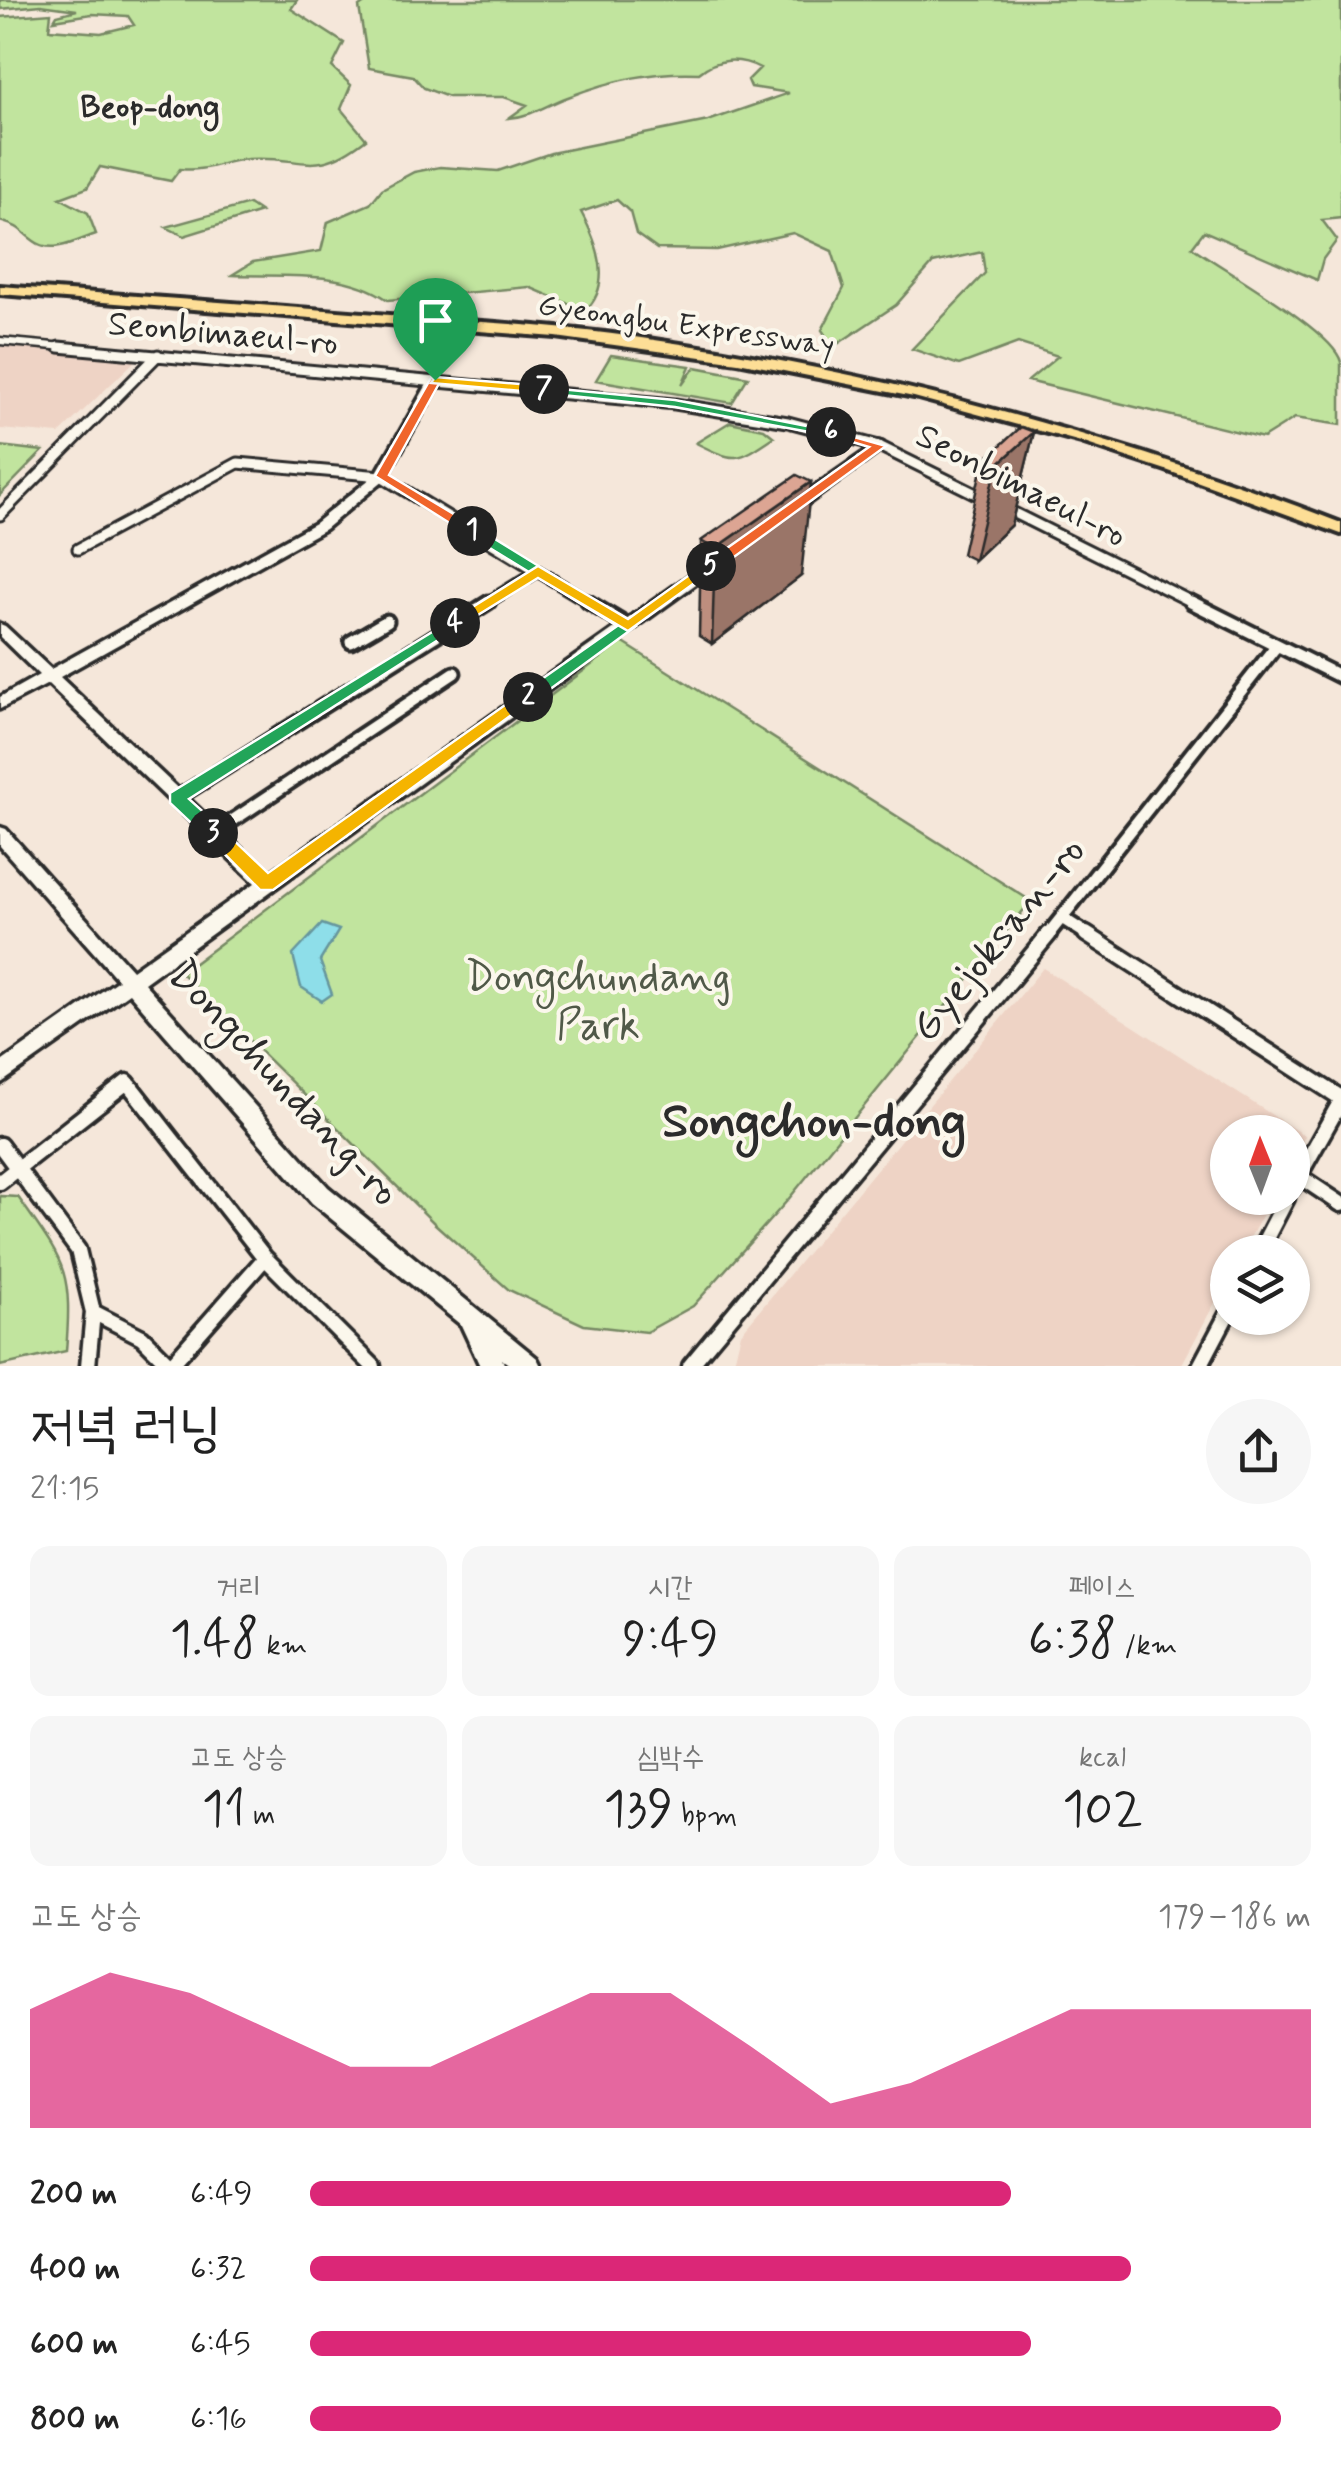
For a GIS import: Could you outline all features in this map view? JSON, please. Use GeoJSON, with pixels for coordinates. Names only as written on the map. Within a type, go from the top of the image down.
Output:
{"type":"FeatureCollection","features":[{"type":"Feature","properties":{"kind":"highway","name":"Gyeongbu Expressway"},"geometry":{"type":"LineString","coordinates":[[0,286],[574,327],[780,354],[1014,405],[1200,463],[1341,516]]}},
{"type":"Feature","properties":{"kind":"highway","name":"Gyeongbu Expressway"},"geometry":{"type":"LineString","coordinates":[[0,286],[644,342],[780,364],[943,396],[1068,431],[1201,474],[1341,529]]}},
{"type":"Feature","properties":{"kind":"main road"},"geometry":{"type":"LineString","coordinates":[[0,704],[320,526],[382,476],[435,380]]}},
{"type":"Feature","properties":{"kind":"main road"},"geometry":{"type":"LineString","coordinates":[[782,515],[879,446]]}},
{"type":"Feature","properties":{"kind":"main road"},"geometry":{"type":"LineString","coordinates":[[0,1075],[735,550]]}},
{"type":"Feature","properties":{"kind":"main road"},"geometry":{"type":"LineString","coordinates":[[0,628],[267,884]]}},
{"type":"Feature","properties":{"kind":"main road","name":"Dongchundang-ro"},"geometry":{"type":"LineString","coordinates":[[0,834],[320,1195],[529,1366]]}},
{"type":"Feature","properties":{"kind":"main road"},"geometry":{"type":"LineString","coordinates":[[465,1315],[493,1366]]}},
{"type":"Feature","properties":{"kind":"street","name":"Seonbimaeul-ro"},"geometry":{"type":"LineString","coordinates":[[0,342],[675,404],[788,422],[879,446],[1341,677]]}},
{"type":"Feature","properties":{"kind":"street"},"geometry":{"type":"LineString","coordinates":[[0,516],[158,355]]}},
{"type":"Feature","properties":{"kind":"street"},"geometry":{"type":"LineString","coordinates":[[78,549],[238,463],[382,476],[628,626]]}},
{"type":"Feature","properties":{"kind":"street"},"geometry":{"type":"LineString","coordinates":[[176,798],[538,571]]}},
{"type":"Feature","properties":{"kind":"street"},"geometry":{"type":"LineString","coordinates":[[351,642],[386,621]]}},
{"type":"Feature","properties":{"kind":"street","name":"Gyejoksan-ro"},"geometry":{"type":"LineString","coordinates":[[690,1366],[1062,918],[1277,644]]}},
{"type":"Feature","properties":{"kind":"street"},"geometry":{"type":"LineString","coordinates":[[214,833],[454,673]]}},
{"type":"Feature","properties":{"kind":"street"},"geometry":{"type":"LineString","coordinates":[[1062,918],[1341,1099],[1310,1156]]}},
{"type":"Feature","properties":{"kind":"street"},"geometry":{"type":"LineString","coordinates":[[0,1182],[127,1082],[265,1258],[373,1366]]}},
{"type":"Feature","properties":{"kind":"street"},"geometry":{"type":"LineString","coordinates":[[0,1145],[78,1250],[93,1312],[88,1366]]}},
{"type":"Feature","properties":{"kind":"street"},"geometry":{"type":"LineString","coordinates":[[1310,1189],[1341,1204]]}},
{"type":"Feature","properties":{"kind":"street"},"geometry":{"type":"LineString","coordinates":[[93,1312],[142,1337],[171,1366],[265,1258]]}},
{"type":"Feature","properties":{"kind":"street"},"geometry":{"type":"LineString","coordinates":[[1200,1366],[1216,1335]]}},
{"type":"Feature","properties":{"kind":"shaded area"},"geometry":{"type":"Polygon","coordinates":[[[0,346],[136,360],[59,434],[0,429],[0,346]]]}},
{"type":"Feature","properties":{"kind":"shaded area"},"geometry":{"type":"Polygon","coordinates":[[[1043,968],[1272,1115],[1210,1115],[1210,1215],[1263,1215],[1251,1235],[1210,1235],[1210,1312],[1181,1366],[733,1366],[741,1333],[1043,968]]]}},
{"type":"Feature","properties":{"kind":"green space"},"geometry":{"type":"Polygon","coordinates":[[[0,0],[297,0],[291,9],[344,43],[332,67],[351,85],[341,109],[366,139],[333,159],[320,162],[239,160],[180,169],[171,181],[100,167],[87,188],[60,198],[88,213],[96,234],[65,245],[41,245],[0,221],[0,17],[51,13],[49,29],[101,33],[134,25],[128,16],[92,14],[54,20],[57,15],[77,10],[41,5],[0,9],[0,0]]]}},
{"type":"Feature","properties":{"kind":"green space"},"geometry":{"type":"Polygon","coordinates":[[[369,0],[1341,0],[1341,218],[1322,220],[1337,240],[1323,259],[1317,280],[1204,231],[1192,247],[1299,318],[1334,349],[1341,362],[1341,425],[1295,418],[1263,438],[1028,381],[1058,356],[1018,343],[959,365],[912,349],[985,273],[982,252],[933,263],[896,305],[833,347],[822,330],[844,288],[832,251],[793,233],[717,250],[657,249],[636,234],[630,212],[617,200],[581,212],[597,249],[601,276],[594,300],[585,311],[529,287],[388,300],[371,290],[332,279],[232,275],[253,262],[321,251],[328,222],[370,204],[382,189],[414,172],[440,167],[498,171],[551,153],[708,121],[789,93],[751,87],[748,80],[760,68],[728,61],[699,73],[616,81],[509,118],[527,105],[504,97],[448,97],[424,88],[413,76],[369,68],[359,7],[369,0]]]}},
{"type":"Feature","properties":{"kind":"green space"},"geometry":{"type":"Polygon","coordinates":[[[249,204],[261,212],[184,236],[166,227],[249,204]]]}},
{"type":"Feature","properties":{"kind":"green space"},"geometry":{"type":"Polygon","coordinates":[[[611,355],[690,366],[682,385],[695,367],[748,377],[732,403],[596,380],[611,355]]]}},
{"type":"Feature","properties":{"kind":"green space"},"geometry":{"type":"Polygon","coordinates":[[[730,422],[764,429],[774,437],[736,457],[696,443],[730,422]]]}},
{"type":"Feature","properties":{"kind":"green space"},"geometry":{"type":"Polygon","coordinates":[[[0,446],[43,451],[0,495],[0,446]]]}},
{"type":"Feature","properties":{"kind":"green space","name":"Dongchundang Park"},"geometry":{"type":"Polygon","coordinates":[[[622,642],[1031,901],[787,1201],[693,1306],[646,1332],[584,1325],[509,1290],[434,1223],[181,973],[622,642]]]}},
{"type":"Feature","properties":{"kind":"green space"},"geometry":{"type":"Polygon","coordinates":[[[0,1196],[18,1197],[55,1253],[66,1283],[68,1323],[66,1351],[0,1366],[0,1196]]]}},
{"type":"Feature","properties":{"kind":"water"},"geometry":{"type":"Polygon","coordinates":[[[322,924],[339,930],[320,961],[332,994],[322,1001],[301,987],[293,955],[322,924]]]}},
{"type":"Feature","properties":{"kind":"building"},"geometry":{"type":"Polygon","coordinates":[[[1021,427],[1034,432],[996,466],[983,461],[1021,427]]]}},
{"type":"Feature","properties":{"kind":"building"},"geometry":{"type":"Polygon","coordinates":[[[797,475],[811,482],[715,549],[701,541],[797,475]]]}},
{"type":"Feature","properties":{"kind":"district","name":"Beop-dong"},"geometry":{"type":"Point","coordinates":[150,108]}},
{"type":"Feature","properties":{"kind":"district","name":"Songchon-dong"},"geometry":{"type":"Point","coordinates":[814,1122]}},
{"type":"Feature","properties":{"kind":"route"},"geometry":{"type":"LineString","coordinates":[[435,380],[382,476],[628,626],[267,884],[176,798],[538,571],[628,626],[879,446],[788,422],[675,404],[435,380]]}}]}
